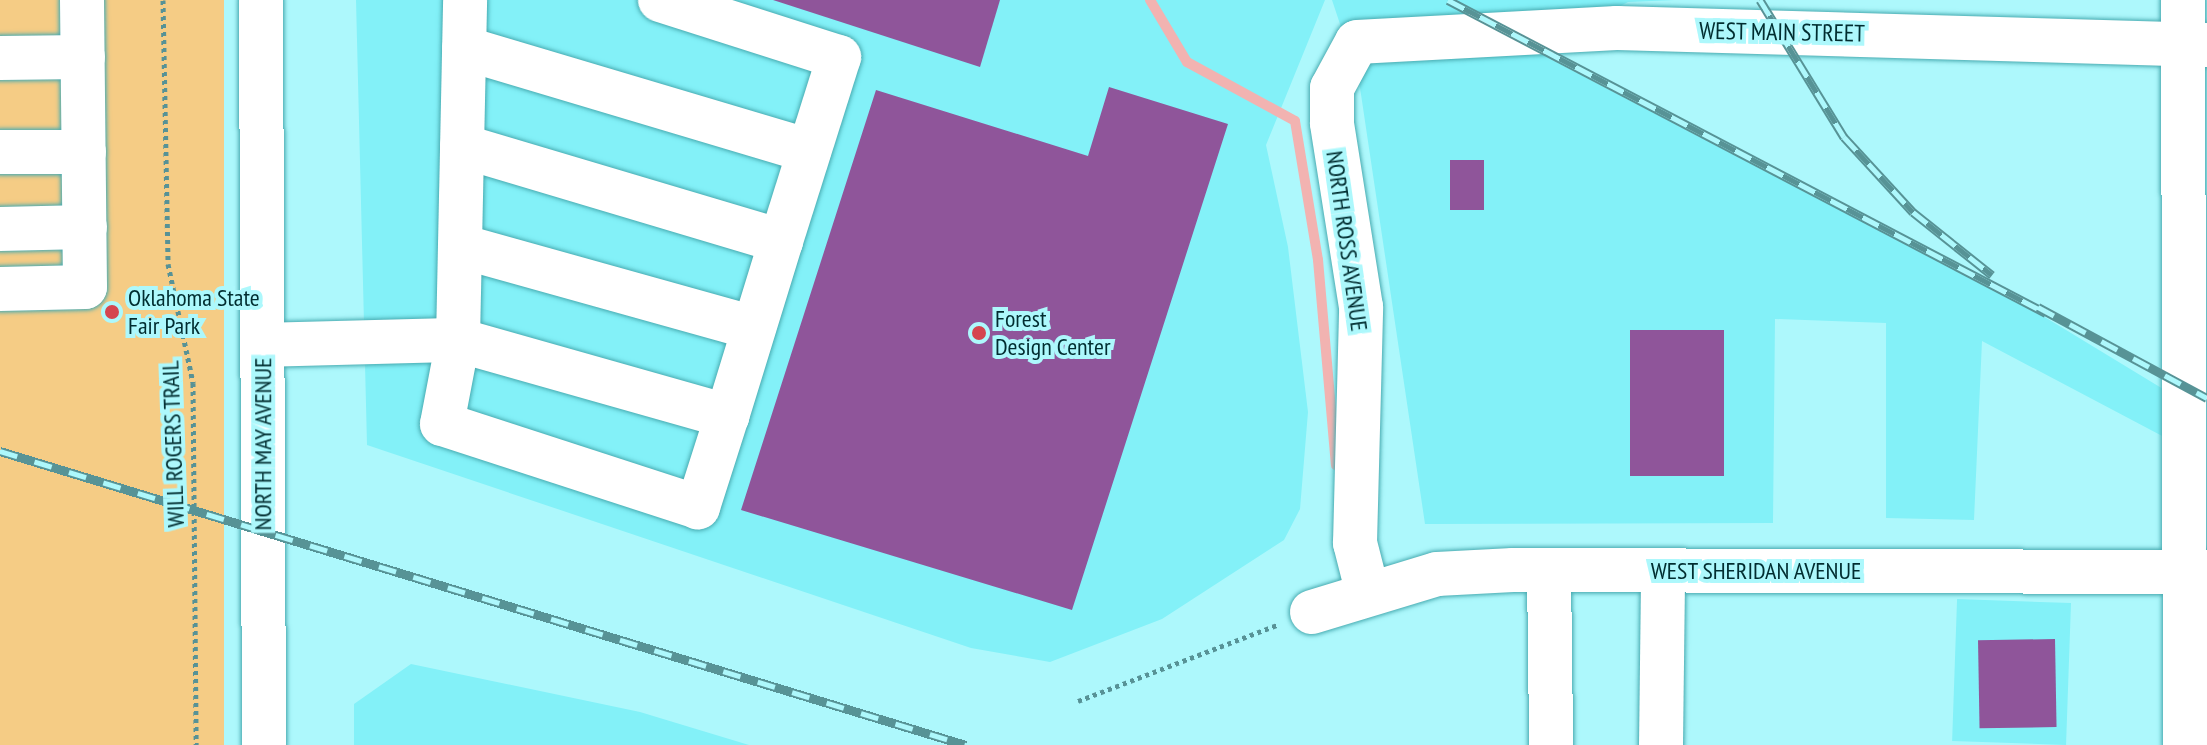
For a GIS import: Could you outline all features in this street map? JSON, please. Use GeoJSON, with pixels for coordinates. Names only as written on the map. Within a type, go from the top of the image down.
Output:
{"type":"FeatureCollection","features":[{"type":"Feature","properties":{"kind":"street"},"geometry":{"type":"LineString","coordinates":[[0,289],[85,287],[82,0]]}},
{"type":"Feature","properties":{"kind":"street","name":"NORTH MAY AVENUE"},"geometry":{"type":"LineString","coordinates":[[261,0],[264,745]]}},
{"type":"Feature","properties":{"kind":"street"},"geometry":{"type":"LineString","coordinates":[[465,0],[458,340],[442,424],[698,507],[839,57],[660,0]]}},
{"type":"Feature","properties":{"kind":"street"},"geometry":{"type":"LineString","coordinates":[[2183,0],[2196,44],[2197,572],[2185,745]]}},
{"type":"Feature","properties":{"kind":"street","name":"WEST MAIN STREET"},"geometry":{"type":"LineString","coordinates":[[1357,42],[1617,28],[2196,44]]}},
{"type":"Feature","properties":{"kind":"street","name":"NORTH ROSS AVENUE"},"geometry":{"type":"LineString","coordinates":[[1357,42],[1332,88],[1332,123],[1361,307],[1355,543],[1367,590]]}},
{"type":"Feature","properties":{"kind":"street"},"geometry":{"type":"LineString","coordinates":[[464,48],[809,151]]}},
{"type":"Feature","properties":{"kind":"street"},"geometry":{"type":"LineString","coordinates":[[0,58],[83,57]]}},
{"type":"Feature","properties":{"kind":"street"},"geometry":{"type":"LineString","coordinates":[[462,146],[781,241]]}},
{"type":"Feature","properties":{"kind":"street"},"geometry":{"type":"LineString","coordinates":[[0,152],[84,152]]}},
{"type":"Feature","properties":{"kind":"street"},"geometry":{"type":"LineString","coordinates":[[0,229],[85,227]]}},
{"type":"Feature","properties":{"kind":"street"},"geometry":{"type":"LineString","coordinates":[[460,246],[754,328]]}},
{"type":"Feature","properties":{"kind":"street"},"geometry":{"type":"LineString","coordinates":[[263,345],[458,340],[727,416]]}},
{"type":"Feature","properties":{"kind":"street"},"geometry":{"type":"LineString","coordinates":[[1549,570],[1551,745]]}},
{"type":"Feature","properties":{"kind":"street","name":"WEST SHERIDAN AVENUE"},"geometry":{"type":"LineString","coordinates":[[1312,612],[1367,590],[1437,574],[1549,570],[2197,572]]}},
{"type":"Feature","properties":{"kind":"street"},"geometry":{"type":"LineString","coordinates":[[1661,745],[1663,571]]}},
{"type":"Feature","properties":{"kind":"path","name":"WILL ROGERS TRAIL"},"geometry":{"type":"LineString","coordinates":[[163,0],[168,264],[194,410],[196,745]]}},
{"type":"Feature","properties":{"kind":"path"},"geometry":{"type":"LineString","coordinates":[[1078,701],[1312,612]]}},
{"type":"Feature","properties":{"kind":"shaded area","name":"Oklahoma State Fair Park"},"geometry":{"type":"Polygon","coordinates":[[[0,0],[224,0],[224,745],[0,745],[0,0]]]}},
{"type":"Feature","properties":{"kind":"shaded area"},"geometry":{"type":"Polygon","coordinates":[[[356,0],[1325,0],[1266,145],[1288,247],[1308,412],[1300,509],[1284,540],[1162,619],[1050,662],[971,648],[367,445],[356,0]]]}},
{"type":"Feature","properties":{"kind":"shaded area"},"geometry":{"type":"Polygon","coordinates":[[[1332,0],[1675,0],[1628,2],[1535,51],[2043,316],[2168,392],[2166,438],[1982,341],[1974,520],[1886,518],[1886,323],[1775,319],[1773,523],[1425,524],[1359,81],[1332,0]]]}},
{"type":"Feature","properties":{"kind":"shaded area"},"geometry":{"type":"Polygon","coordinates":[[[1957,599],[2071,603],[2066,745],[1952,741],[1957,599]]]}},
{"type":"Feature","properties":{"kind":"shaded area"},"geometry":{"type":"Polygon","coordinates":[[[411,664],[640,712],[749,745],[354,745],[354,704],[411,664]]]}},
{"type":"Feature","properties":{"kind":"building"},"geometry":{"type":"Polygon","coordinates":[[[773,0],[1000,0],[980,67],[773,0]]]}},
{"type":"Feature","properties":{"kind":"building","name":"Forest Design Center"},"geometry":{"type":"Polygon","coordinates":[[[1109,87],[1228,124],[1072,610],[741,510],[876,90],[1088,156],[1109,87]]]}},
{"type":"Feature","properties":{"kind":"building"},"geometry":{"type":"Polygon","coordinates":[[[1450,160],[1484,160],[1484,210],[1450,210],[1450,160]]]}},
{"type":"Feature","properties":{"kind":"building"},"geometry":{"type":"Polygon","coordinates":[[[1630,330],[1724,330],[1724,476],[1630,476],[1630,330]]]}},
{"type":"Feature","properties":{"kind":"building"},"geometry":{"type":"Polygon","coordinates":[[[2055,639],[2057,727],[1980,728],[1978,640],[2055,639]]]}},
{"type":"Feature","properties":{"kind":"waterway"},"geometry":{"type":"LineString","coordinates":[[1150,0],[1187,62],[1295,121],[1318,260],[1336,465]]}},
{"type":"Feature","properties":{"kind":"railway"},"geometry":{"type":"LineString","coordinates":[[1448,0],[2046,313]]}},
{"type":"Feature","properties":{"kind":"railway"},"geometry":{"type":"LineString","coordinates":[[1760,0],[1844,137],[1913,212],[1992,275]]}},
{"type":"Feature","properties":{"kind":"railway"},"geometry":{"type":"LineString","coordinates":[[2038,307],[2207,398]]}},
{"type":"Feature","properties":{"kind":"railway"},"geometry":{"type":"LineString","coordinates":[[0,451],[966,745]]}},
{"type":"Feature","properties":{"kind":"place","name":"Oklahoma State Fair Park"},"geometry":{"type":"Point","coordinates":[112,312]}},
{"type":"Feature","properties":{"kind":"place","name":"Forest Design Center"},"geometry":{"type":"Point","coordinates":[979,333]}}]}
